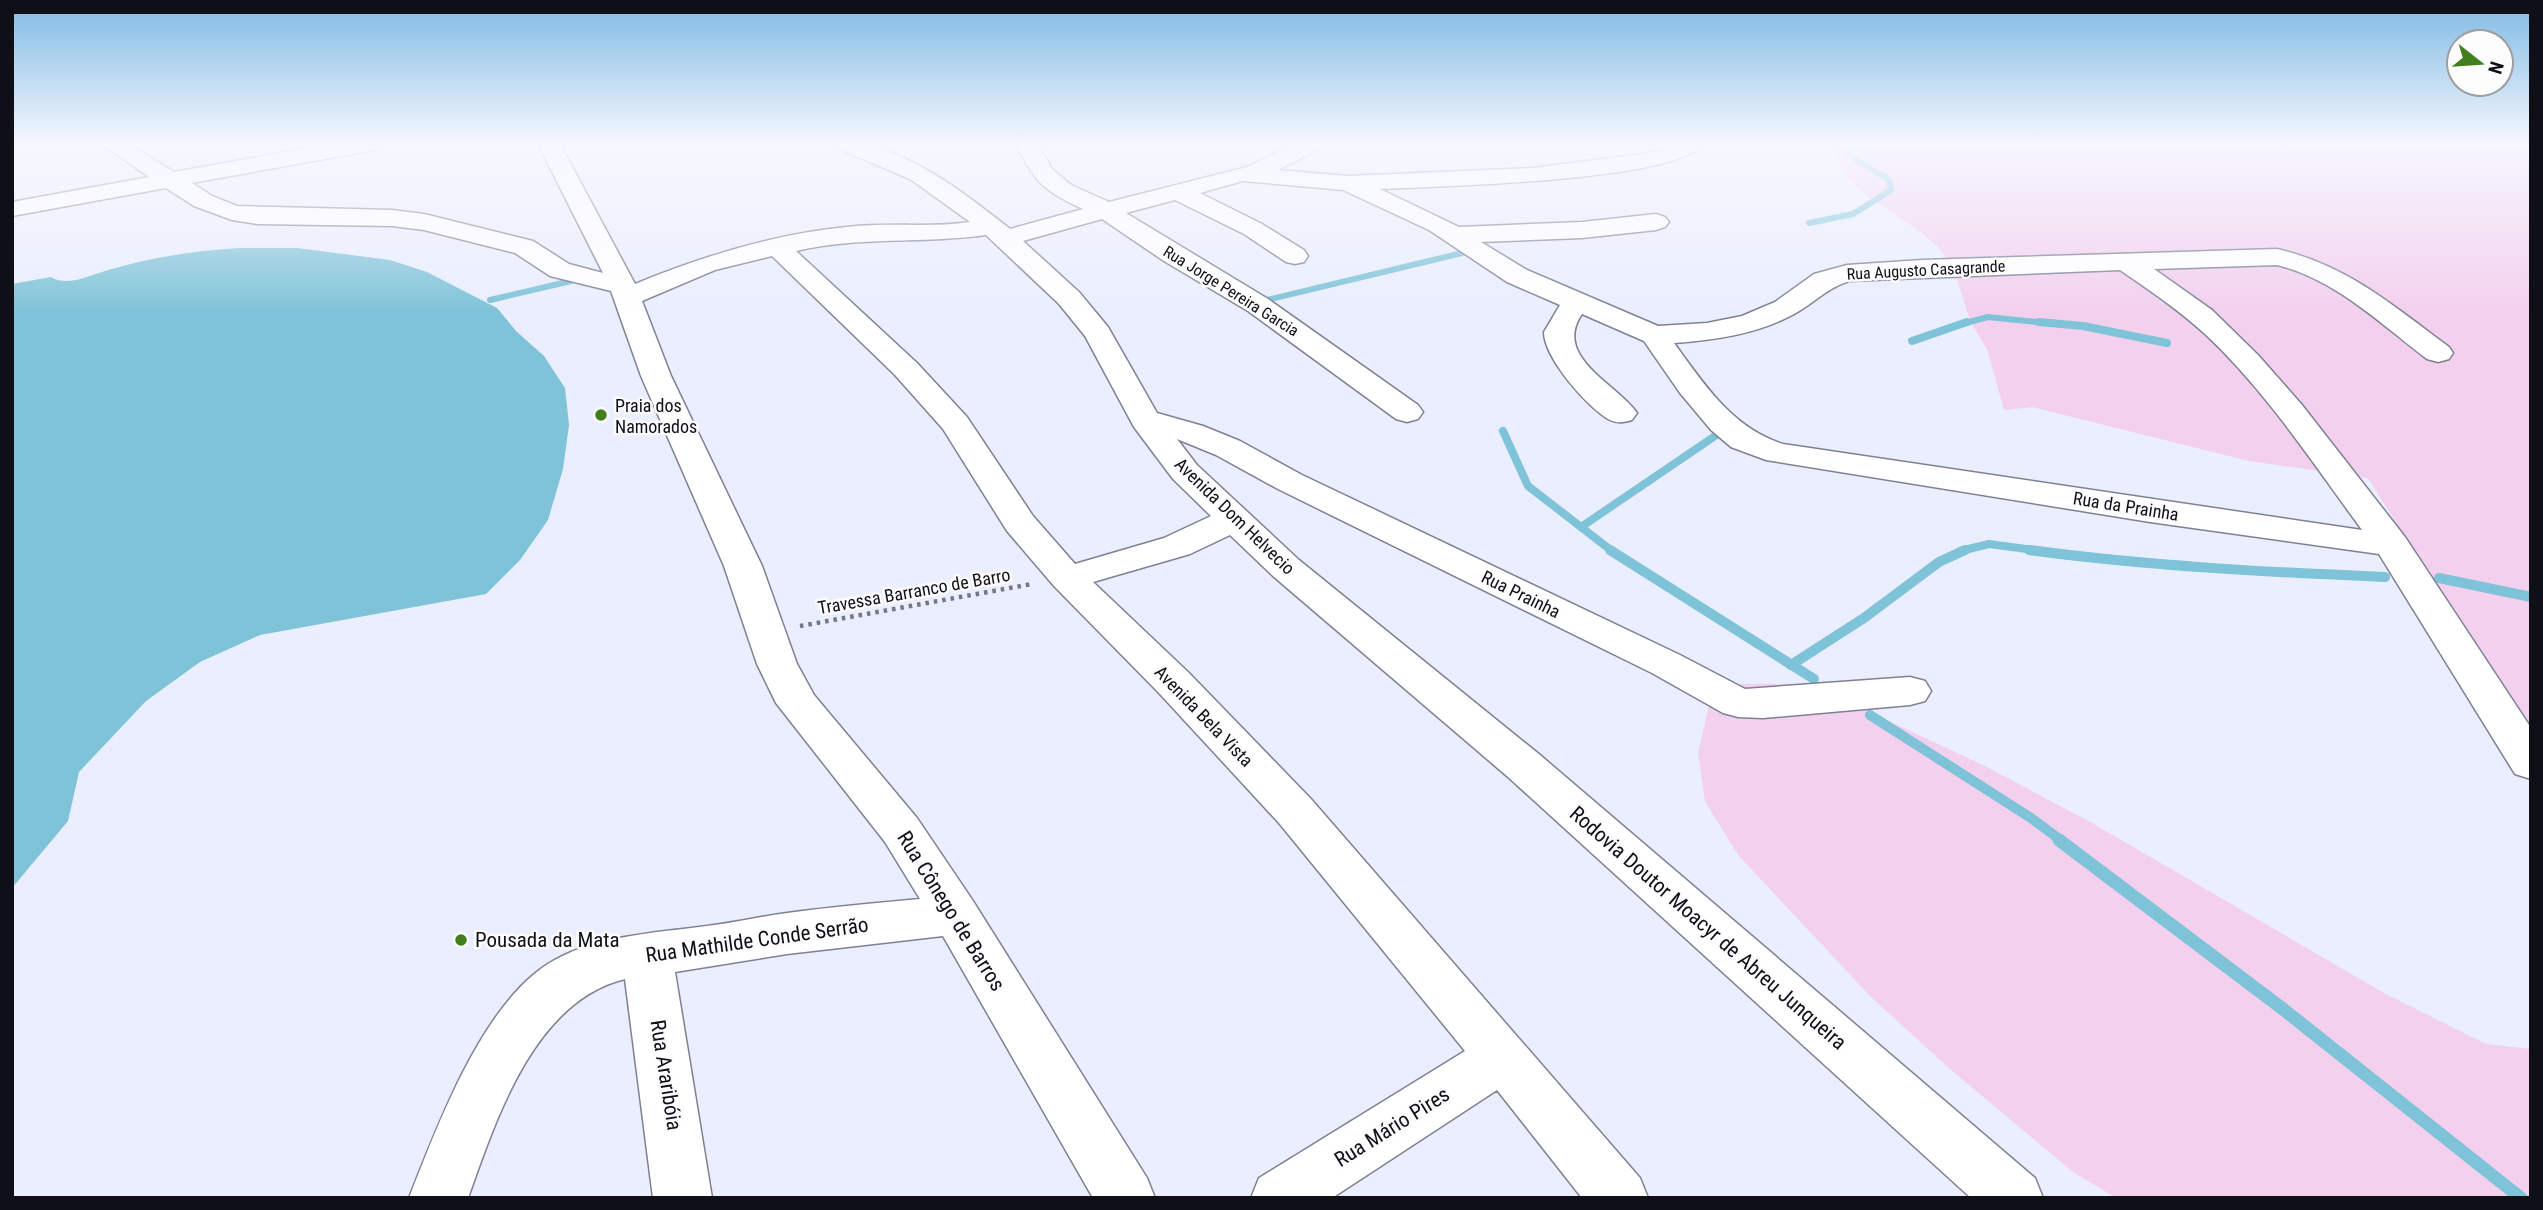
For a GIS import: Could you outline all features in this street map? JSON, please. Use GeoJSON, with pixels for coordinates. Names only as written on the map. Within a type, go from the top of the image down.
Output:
{"type":"FeatureCollection","features":[{"type":"Feature","properties":{"kind":"street"},"geometry":{"type":"LineString","coordinates":[[12,209],[58,200]]}},
{"type":"Feature","properties":{"kind":"street"},"geometry":{"type":"LineString","coordinates":[[203,200],[232,213],[257,216],[392,218],[424,222],[524,247],[536,252],[546,263],[559,270],[624,290],[705,264],[849,234],[997,233],[1141,200]]}},
{"type":"Feature","properties":{"kind":"street","name":"Rua Cônego de Barros"},"geometry":{"type":"LineString","coordinates":[[578,200],[624,290],[656,376],[743,566],[777,664],[797,703],[901,830],[956,915],[1126,1198]]}},
{"type":"Feature","properties":{"kind":"street","name":"Avenida Dom Helvecio"},"geometry":{"type":"LineString","coordinates":[[953,200],[997,233],[1069,298],[1098,333],[1145,420],[1185,472],[1286,568],[1399,663]]}},
{"type":"Feature","properties":{"kind":"street","name":"Rua Jorge Pereira Garcia"},"geometry":{"type":"LineString","coordinates":[[1085,200],[1105,210],[1173,255],[1258,305],[1407,412]]}},
{"type":"Feature","properties":{"kind":"street"},"geometry":{"type":"LineString","coordinates":[[1196,200],[1254,229],[1295,256]]}},
{"type":"Feature","properties":{"kind":"street","name":"Rua Augusto Casagrande"},"geometry":{"type":"LineString","coordinates":[[1384,200],[1418,215],[1517,276],[1654,335],[1707,332],[1751,323],[1785,308],[1824,280],[1847,273],[1922,268],[2277,257],[2308,263],[2322,270],[2438,353]]}},
{"type":"Feature","properties":{"kind":"street"},"geometry":{"type":"LineString","coordinates":[[1452,235],[1582,230],[1656,222]]}},
{"type":"Feature","properties":{"kind":"street","name":"Avenida Bela Vista"},"geometry":{"type":"LineString","coordinates":[[777,247],[906,369],[956,424],[1020,523],[1068,578],[1174,683],[1295,811],[1619,1198]]}},
{"type":"Feature","properties":{"kind":"street"},"geometry":{"type":"LineString","coordinates":[[2128,263],[2189,306],[2224,336],[2265,381],[2392,545],[2531,763]]}},
{"type":"Feature","properties":{"kind":"street"},"geometry":{"type":"LineString","coordinates":[[1576,303],[1562,322],[1558,334],[1561,348],[1567,361],[1621,413]]}},
{"type":"Feature","properties":{"kind":"street","name":"Rua da Prainha"},"geometry":{"type":"LineString","coordinates":[[1654,335],[1691,386],[1733,434],[1778,453],[2150,511],[2392,545]]}},
{"type":"Feature","properties":{"kind":"street","name":"Rua Prainha"},"geometry":{"type":"LineString","coordinates":[[1145,420],[1191,433],[1228,448],[1301,488],[1666,664],[1738,703],[1763,704],[1910,691]]}},
{"type":"Feature","properties":{"kind":"street"},"geometry":{"type":"LineString","coordinates":[[1068,578],[1177,546],[1235,519]]}},
{"type":"Feature","properties":{"kind":"street","name":"Rodovia Doutor Moacyr de Abreu Junqueira"},"geometry":{"type":"LineString","coordinates":[[1399,663],[1524,766],[2014,1198]]}},
{"type":"Feature","properties":{"kind":"street","name":"Rua Mathilde Conde Serrão"},"geometry":{"type":"LineString","coordinates":[[438,1198],[456,1148],[501,1060],[532,1011],[552,990],[587,969],[647,953],[713,946],[795,932],[956,915]]}},
{"type":"Feature","properties":{"kind":"street","name":"Rua Araribóia"},"geometry":{"type":"LineString","coordinates":[[647,953],[683,1198]]}},
{"type":"Feature","properties":{"kind":"street","name":"Rua Mário Pires"},"geometry":{"type":"LineString","coordinates":[[1280,1198],[1503,1057]]}},
{"type":"Feature","properties":{"kind":"path","name":"Travessa Barranco de Barro"},"geometry":{"type":"LineString","coordinates":[[766,632],[1068,578]]}},
{"type":"Feature","properties":{"kind":"shaded area"},"geometry":{"type":"Polygon","coordinates":[[[1874,200],[2531,200],[2531,739],[2368,478],[2249,461],[2032,407],[2004,410],[1987,349],[1971,323],[1953,268],[1939,248],[1921,232],[1874,200]]]}},
{"type":"Feature","properties":{"kind":"shaded area"},"geometry":{"type":"Polygon","coordinates":[[[1714,684],[1779,684],[1846,701],[1985,766],[2092,823],[2384,993],[2486,1044],[2531,1049],[2531,1198],[2116,1198],[2073,1172],[1950,1069],[1870,996],[1738,855],[1705,801],[1698,753],[1714,684]]]}},
{"type":"Feature","properties":{"kind":"water"},"geometry":{"type":"Polygon","coordinates":[[[240,248],[297,248],[390,260],[427,272],[497,308],[516,331],[544,356],[565,388],[569,425],[563,469],[548,520],[520,560],[486,594],[260,635],[200,662],[146,701],[79,772],[68,821],[12,888],[12,284],[51,277],[63,281],[75,280],[151,259],[240,248]]]}},
{"type":"Feature","properties":{"kind":"waterway"},"geometry":{"type":"LineString","coordinates":[[1809,223],[1853,214],[1874,200]]}},
{"type":"Feature","properties":{"kind":"waterway"},"geometry":{"type":"LineString","coordinates":[[1267,300],[1462,253]]}},
{"type":"Feature","properties":{"kind":"waterway"},"geometry":{"type":"LineString","coordinates":[[490,300],[571,281]]}},
{"type":"Feature","properties":{"kind":"waterway"},"geometry":{"type":"LineString","coordinates":[[1962,324],[1988,317],[2057,324]]}},
{"type":"Feature","properties":{"kind":"waterway"},"geometry":{"type":"LineString","coordinates":[[1912,341],[1967,322]]}},
{"type":"Feature","properties":{"kind":"waterway"},"geometry":{"type":"LineString","coordinates":[[2039,322],[2083,326],[2167,343]]}},
{"type":"Feature","properties":{"kind":"waterway"},"geometry":{"type":"LineString","coordinates":[[1503,431],[1528,486],[1612,551]]}},
{"type":"Feature","properties":{"kind":"waterway"},"geometry":{"type":"LineString","coordinates":[[1581,527],[1718,434]]}},
{"type":"Feature","properties":{"kind":"waterway"},"geometry":{"type":"LineString","coordinates":[[1960,551],[1989,544],[2042,551]]}},
{"type":"Feature","properties":{"kind":"waterway"},"geometry":{"type":"LineString","coordinates":[[1610,550],[1791,665]]}},
{"type":"Feature","properties":{"kind":"waterway"},"geometry":{"type":"LineString","coordinates":[[1791,665],[1864,618],[1939,562],[1965,550]]}},
{"type":"Feature","properties":{"kind":"waterway"},"geometry":{"type":"LineString","coordinates":[[2029,550],[2163,564],[2385,577]]}},
{"type":"Feature","properties":{"kind":"waterway"},"geometry":{"type":"LineString","coordinates":[[2439,578],[2531,597]]}},
{"type":"Feature","properties":{"kind":"waterway"},"geometry":{"type":"LineString","coordinates":[[1791,665],[1814,679]]}},
{"type":"Feature","properties":{"kind":"waterway"},"geometry":{"type":"LineString","coordinates":[[1870,715],[2031,818],[2062,841]]}},
{"type":"Feature","properties":{"kind":"waterway"},"geometry":{"type":"LineString","coordinates":[[2059,840],[2283,1009],[2521,1198]]}},
{"type":"Feature","properties":{"kind":"place","name":"Praia dos Namorados"},"geometry":{"type":"Point","coordinates":[601,415]}},
{"type":"Feature","properties":{"kind":"place","name":"Pousada da Mata"},"geometry":{"type":"Point","coordinates":[461,940]}}]}
